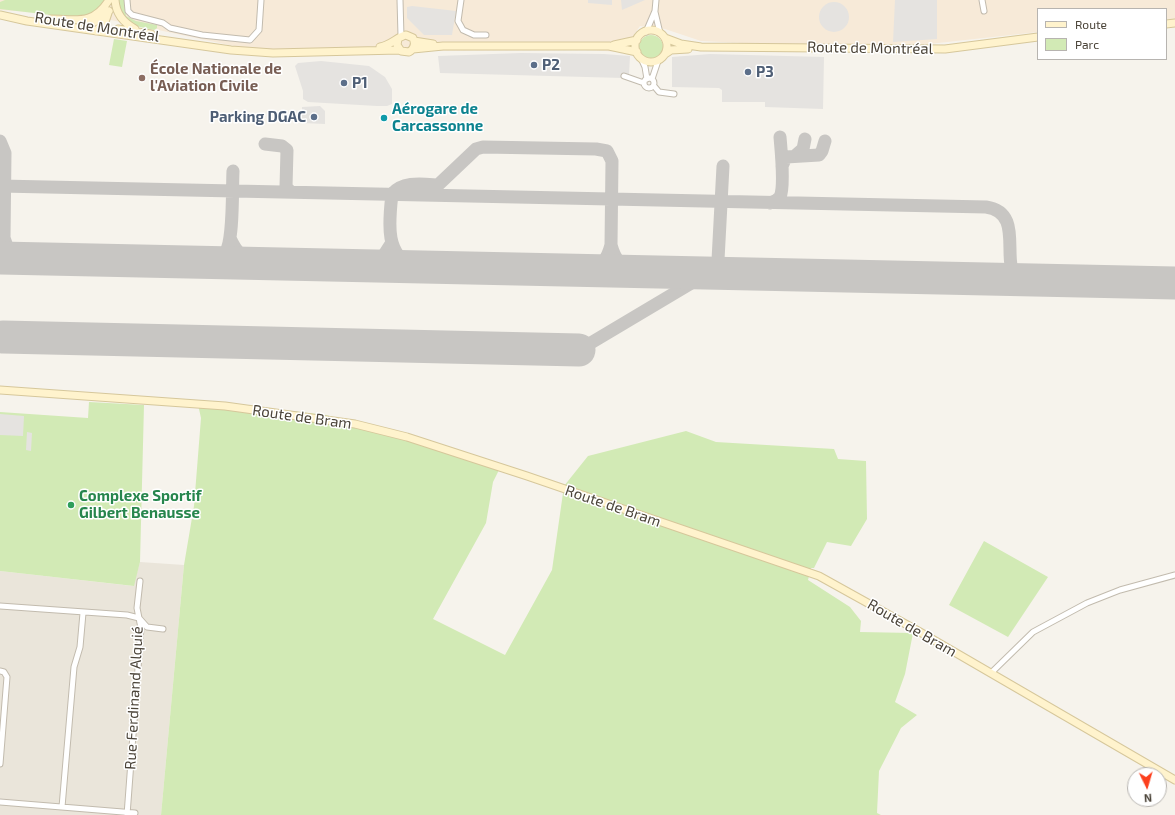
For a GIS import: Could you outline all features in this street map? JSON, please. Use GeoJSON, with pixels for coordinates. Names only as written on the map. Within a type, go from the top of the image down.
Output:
{"type":"FeatureCollection","features":[{"type":"Feature","properties":{"kind":"main road"},"geometry":{"type":"LineString","coordinates":[[50,19],[89,19],[104,9],[109,0]]}},
{"type":"Feature","properties":{"kind":"main road"},"geometry":{"type":"LineString","coordinates":[[99,29],[114,0]]}},
{"type":"Feature","properties":{"kind":"main road"},"geometry":{"type":"LineString","coordinates":[[114,0],[119,16],[127,25],[139,31]]}},
{"type":"Feature","properties":{"kind":"main road"},"geometry":{"type":"LineString","coordinates":[[66,25],[88,25],[109,11]]}},
{"type":"Feature","properties":{"kind":"main road","name":"Route de Montréal"},"geometry":{"type":"LineString","coordinates":[[0,15],[50,19],[88,25],[99,29],[139,31],[192,43]]}},
{"type":"Feature","properties":{"kind":"main road","name":"Route de Montréal"},"geometry":{"type":"LineString","coordinates":[[0,15],[27,21],[99,29],[231,50],[273,53],[399,50]]}},
{"type":"Feature","properties":{"kind":"main road"},"geometry":{"type":"LineString","coordinates":[[0,19],[27,21]]}},
{"type":"Feature","properties":{"kind":"main road"},"geometry":{"type":"LineString","coordinates":[[443,46],[414,41],[402,37],[397,45],[399,50],[406,53],[413,49],[443,46],[609,46],[637,40],[646,32],[655,31],[662,35],[667,46],[665,54],[658,60],[649,62],[641,58],[637,52],[637,40]]}},
{"type":"Feature","properties":{"kind":"main road","name":"Route de Montréal"},"geometry":{"type":"LineString","coordinates":[[662,35],[681,44],[701,47]]}},
{"type":"Feature","properties":{"kind":"main road","name":"Route de Montréal"},"geometry":{"type":"LineString","coordinates":[[365,50],[391,44],[402,37]]}},
{"type":"Feature","properties":{"kind":"main road","name":"Route de Montréal"},"geometry":{"type":"LineString","coordinates":[[665,54],[671,50],[701,47],[945,49],[1037,37]]}},
{"type":"Feature","properties":{"kind":"main road"},"geometry":{"type":"LineString","coordinates":[[413,49],[414,41]]}},
{"type":"Feature","properties":{"kind":"main road"},"geometry":{"type":"LineString","coordinates":[[609,46],[637,52]]}},
{"type":"Feature","properties":{"kind":"main road","name":"Route de Bram"},"geometry":{"type":"LineString","coordinates":[[0,390],[225,406],[348,423],[407,437],[820,576],[1175,780]]}},
{"type":"Feature","properties":{"kind":"street"},"geometry":{"type":"LineString","coordinates":[[127,0],[128,11],[132,15],[163,23],[170,28],[202,35],[250,40],[259,30],[261,0]]}},
{"type":"Feature","properties":{"kind":"street"},"geometry":{"type":"LineString","coordinates":[[400,0],[402,37]]}},
{"type":"Feature","properties":{"kind":"street"},"geometry":{"type":"LineString","coordinates":[[461,0],[458,21],[463,30],[474,35],[486,35]]}},
{"type":"Feature","properties":{"kind":"street"},"geometry":{"type":"LineString","coordinates":[[646,32],[655,11],[656,0]]}},
{"type":"Feature","properties":{"kind":"street"},"geometry":{"type":"LineString","coordinates":[[982,0],[984,11]]}},
{"type":"Feature","properties":{"kind":"street"},"geometry":{"type":"LineString","coordinates":[[655,11],[662,35]]}},
{"type":"Feature","properties":{"kind":"street"},"geometry":{"type":"LineString","coordinates":[[641,58],[645,67],[648,88],[654,86]]}},
{"type":"Feature","properties":{"kind":"street"},"geometry":{"type":"LineString","coordinates":[[648,80],[658,60]]}},
{"type":"Feature","properties":{"kind":"street"},"geometry":{"type":"LineString","coordinates":[[624,76],[654,82],[654,86],[658,92],[674,94]]}},
{"type":"Feature","properties":{"kind":"street"},"geometry":{"type":"LineString","coordinates":[[991,674],[1033,632],[1087,602],[1120,590],[1175,575]]}},
{"type":"Feature","properties":{"kind":"street","name":"Rue Ferdinand Alquié"},"geometry":{"type":"LineString","coordinates":[[127,814],[141,628],[137,608],[140,581]]}},
{"type":"Feature","properties":{"kind":"street"},"geometry":{"type":"LineString","coordinates":[[0,606],[128,616],[138,618],[147,627],[163,629]]}},
{"type":"Feature","properties":{"kind":"street"},"geometry":{"type":"LineString","coordinates":[[62,807],[74,667],[80,647],[83,613]]}},
{"type":"Feature","properties":{"kind":"street"},"geometry":{"type":"LineString","coordinates":[[0,671],[4,672],[7,677],[0,764]]}},
{"type":"Feature","properties":{"kind":"street"},"geometry":{"type":"LineString","coordinates":[[0,802],[127,814],[135,813]]}},
{"type":"Feature","properties":{"kind":"shaded area"},"geometry":{"type":"Polygon","coordinates":[[[0,0],[1175,0],[1175,19],[1167,19],[1167,8],[1037,8],[1037,32],[929,44],[764,44],[701,41],[665,29],[640,26],[622,52],[585,50],[431,51],[281,56],[92,16],[0,10],[0,0]]]}},
{"type":"Feature","properties":{"kind":"shaded area"},"geometry":{"type":"Polygon","coordinates":[[[588,0],[612,0],[612,5],[588,3],[588,0]]]}},
{"type":"Feature","properties":{"kind":"shaded area"},"geometry":{"type":"Polygon","coordinates":[[[621,0],[645,0],[622,10],[621,0]]]}},
{"type":"Feature","properties":{"kind":"shaded area"},"geometry":{"type":"Polygon","coordinates":[[[895,0],[937,0],[937,39],[893,42],[895,0]]]}},
{"type":"Feature","properties":{"kind":"shaded area"},"geometry":{"type":"Polygon","coordinates":[[[834,2],[845,6],[849,17],[845,28],[834,32],[823,28],[819,17],[823,6],[834,2]]]}},
{"type":"Feature","properties":{"kind":"shaded area"},"geometry":{"type":"Polygon","coordinates":[[[412,6],[456,11],[452,35],[424,35],[407,18],[407,7],[412,6]]]}},
{"type":"Feature","properties":{"kind":"shaded area","name":"P2"},"geometry":{"type":"Polygon","coordinates":[[[521,53],[604,54],[630,56],[629,75],[623,78],[440,73],[438,56],[521,53]]]}},
{"type":"Feature","properties":{"kind":"shaded area","name":"P3"},"geometry":{"type":"Polygon","coordinates":[[[710,54],[824,57],[823,109],[765,107],[765,102],[722,102],[722,90],[719,88],[672,87],[672,57],[710,54]]]}},
{"type":"Feature","properties":{"kind":"shaded area","name":"P1"},"geometry":{"type":"Polygon","coordinates":[[[321,61],[369,66],[385,77],[392,89],[392,104],[387,106],[377,106],[308,102],[303,99],[303,91],[295,66],[298,63],[321,61]]]}},
{"type":"Feature","properties":{"kind":"shaded area","name":"Parking DGAC"},"geometry":{"type":"Polygon","coordinates":[[[320,106],[325,111],[325,124],[302,123],[302,107],[320,106]]]}},
{"type":"Feature","properties":{"kind":"shaded area"},"geometry":{"type":"Polygon","coordinates":[[[0,414],[24,416],[23,436],[0,435],[0,414]]]}},
{"type":"Feature","properties":{"kind":"shaded area"},"geometry":{"type":"Polygon","coordinates":[[[27,432],[32,433],[31,451],[26,450],[27,432]]]}},
{"type":"Feature","properties":{"kind":"shaded area"},"geometry":{"type":"Polygon","coordinates":[[[140,562],[184,565],[161,815],[0,815],[0,571],[133,586],[140,562]]]}},
{"type":"Feature","properties":{"kind":"green space"},"geometry":{"type":"Polygon","coordinates":[[[5,0],[106,0],[104,4],[93,14],[76,18],[0,9],[0,2],[5,0]]]}},
{"type":"Feature","properties":{"kind":"green space"},"geometry":{"type":"Polygon","coordinates":[[[118,0],[124,0],[126,16],[136,21],[157,25],[157,28],[154,30],[136,26],[122,16],[118,0]]]}},
{"type":"Feature","properties":{"kind":"green space"},"geometry":{"type":"Polygon","coordinates":[[[651,35],[656,36],[662,42],[662,52],[656,58],[651,59],[646,58],[640,52],[639,47],[640,42],[646,36],[651,35]]]}},
{"type":"Feature","properties":{"kind":"green space"},"geometry":{"type":"Polygon","coordinates":[[[114,39],[127,41],[122,67],[109,65],[114,39]]]}},
{"type":"Feature","properties":{"kind":"green space"},"geometry":{"type":"Polygon","coordinates":[[[197,400],[326,415],[502,464],[493,482],[486,523],[433,619],[505,655],[552,570],[564,486],[588,456],[686,431],[716,442],[834,449],[838,459],[866,461],[867,519],[851,546],[827,542],[814,568],[811,568],[808,580],[850,607],[861,621],[860,632],[913,633],[905,674],[895,702],[917,715],[901,728],[879,771],[877,813],[881,815],[161,815],[184,565],[194,506],[201,418],[197,400]]]}},
{"type":"Feature","properties":{"kind":"green space","name":"Complexe Sportif Gilbert Benausse"},"geometry":{"type":"Polygon","coordinates":[[[89,402],[144,405],[140,562],[134,586],[0,571],[0,412],[88,418],[89,402]]]}},
{"type":"Feature","properties":{"kind":"green space"},"geometry":{"type":"Polygon","coordinates":[[[984,541],[1048,577],[1008,637],[949,605],[984,541]]]}},
{"type":"Feature","properties":{"kind":"taxiway"},"geometry":{"type":"LineString","coordinates":[[770,203],[778,199],[781,192],[782,168],[780,137]]}},
{"type":"Feature","properties":{"kind":"taxiway"},"geometry":{"type":"LineString","coordinates":[[795,156],[803,149],[805,139]]}},
{"type":"Feature","properties":{"kind":"taxiway"},"geometry":{"type":"LineString","coordinates":[[0,141],[5,153],[4,238],[9,252],[23,259]]}},
{"type":"Feature","properties":{"kind":"taxiway"},"geometry":{"type":"LineString","coordinates":[[782,166],[786,157],[819,155],[825,141]]}},
{"type":"Feature","properties":{"kind":"taxiway"},"geometry":{"type":"LineString","coordinates":[[265,144],[282,146],[287,150],[286,187],[290,191]]}},
{"type":"Feature","properties":{"kind":"taxiway"},"geometry":{"type":"LineString","coordinates":[[415,267],[405,262],[393,247],[390,215],[392,194],[396,190],[413,184],[438,185],[476,149],[483,147],[596,149],[607,151],[612,161],[611,245],[606,259],[600,265],[586,271]]}},
{"type":"Feature","properties":{"kind":"taxiway"},"geometry":{"type":"LineString","coordinates":[[579,350],[715,269],[718,260],[723,166]]}},
{"type":"Feature","properties":{"kind":"taxiway"},"geometry":{"type":"LineString","coordinates":[[205,263],[221,257],[228,247],[232,214],[233,171]]}},
{"type":"Feature","properties":{"kind":"taxiway"},"geometry":{"type":"LineString","coordinates":[[0,186],[986,207],[999,211],[1006,219],[1009,230],[1011,265],[1014,274],[1021,281]]}},
{"type":"Feature","properties":{"kind":"taxiway"},"geometry":{"type":"LineString","coordinates":[[230,238],[238,252],[249,260],[259,264]]}},
{"type":"Feature","properties":{"kind":"taxiway"},"geometry":{"type":"LineString","coordinates":[[367,266],[382,258],[391,244]]}},
{"type":"Feature","properties":{"kind":"taxiway"},"geometry":{"type":"LineString","coordinates":[[611,245],[614,255],[619,262],[626,268],[636,272]]}},
{"type":"Feature","properties":{"kind":"taxiway"},"geometry":{"type":"LineString","coordinates":[[718,260],[721,269],[731,274]]}},
{"type":"Feature","properties":{"kind":"taxiway"},"geometry":{"type":"LineString","coordinates":[[1000,280],[1005,278],[1011,268]]}},
{"type":"Feature","properties":{"kind":"taxiway"},"geometry":{"type":"LineString","coordinates":[[0,333],[3,337]]}},
{"type":"Feature","properties":{"kind":"runway"},"geometry":{"type":"LineString","coordinates":[[0,258],[1175,283]]}},
{"type":"Feature","properties":{"kind":"runway"},"geometry":{"type":"LineString","coordinates":[[3,337],[579,350]]}},
{"type":"Feature","properties":{"kind":"place","name":"P2"},"geometry":{"type":"Point","coordinates":[534,65]}},
{"type":"Feature","properties":{"kind":"place","name":"P3"},"geometry":{"type":"Point","coordinates":[748,72]}},
{"type":"Feature","properties":{"kind":"place","name":"École Nationale de l'Aviation Civile"},"geometry":{"type":"Point","coordinates":[142,78]}},
{"type":"Feature","properties":{"kind":"place","name":"P1"},"geometry":{"type":"Point","coordinates":[344,83]}},
{"type":"Feature","properties":{"kind":"place","name":"Parking DGAC"},"geometry":{"type":"Point","coordinates":[314,117]}},
{"type":"Feature","properties":{"kind":"place","name":"Aérogare de Carcassonne"},"geometry":{"type":"Point","coordinates":[384,118]}},
{"type":"Feature","properties":{"kind":"place","name":"Complexe Sportif Gilbert Benausse"},"geometry":{"type":"Point","coordinates":[71,505]}}]}
